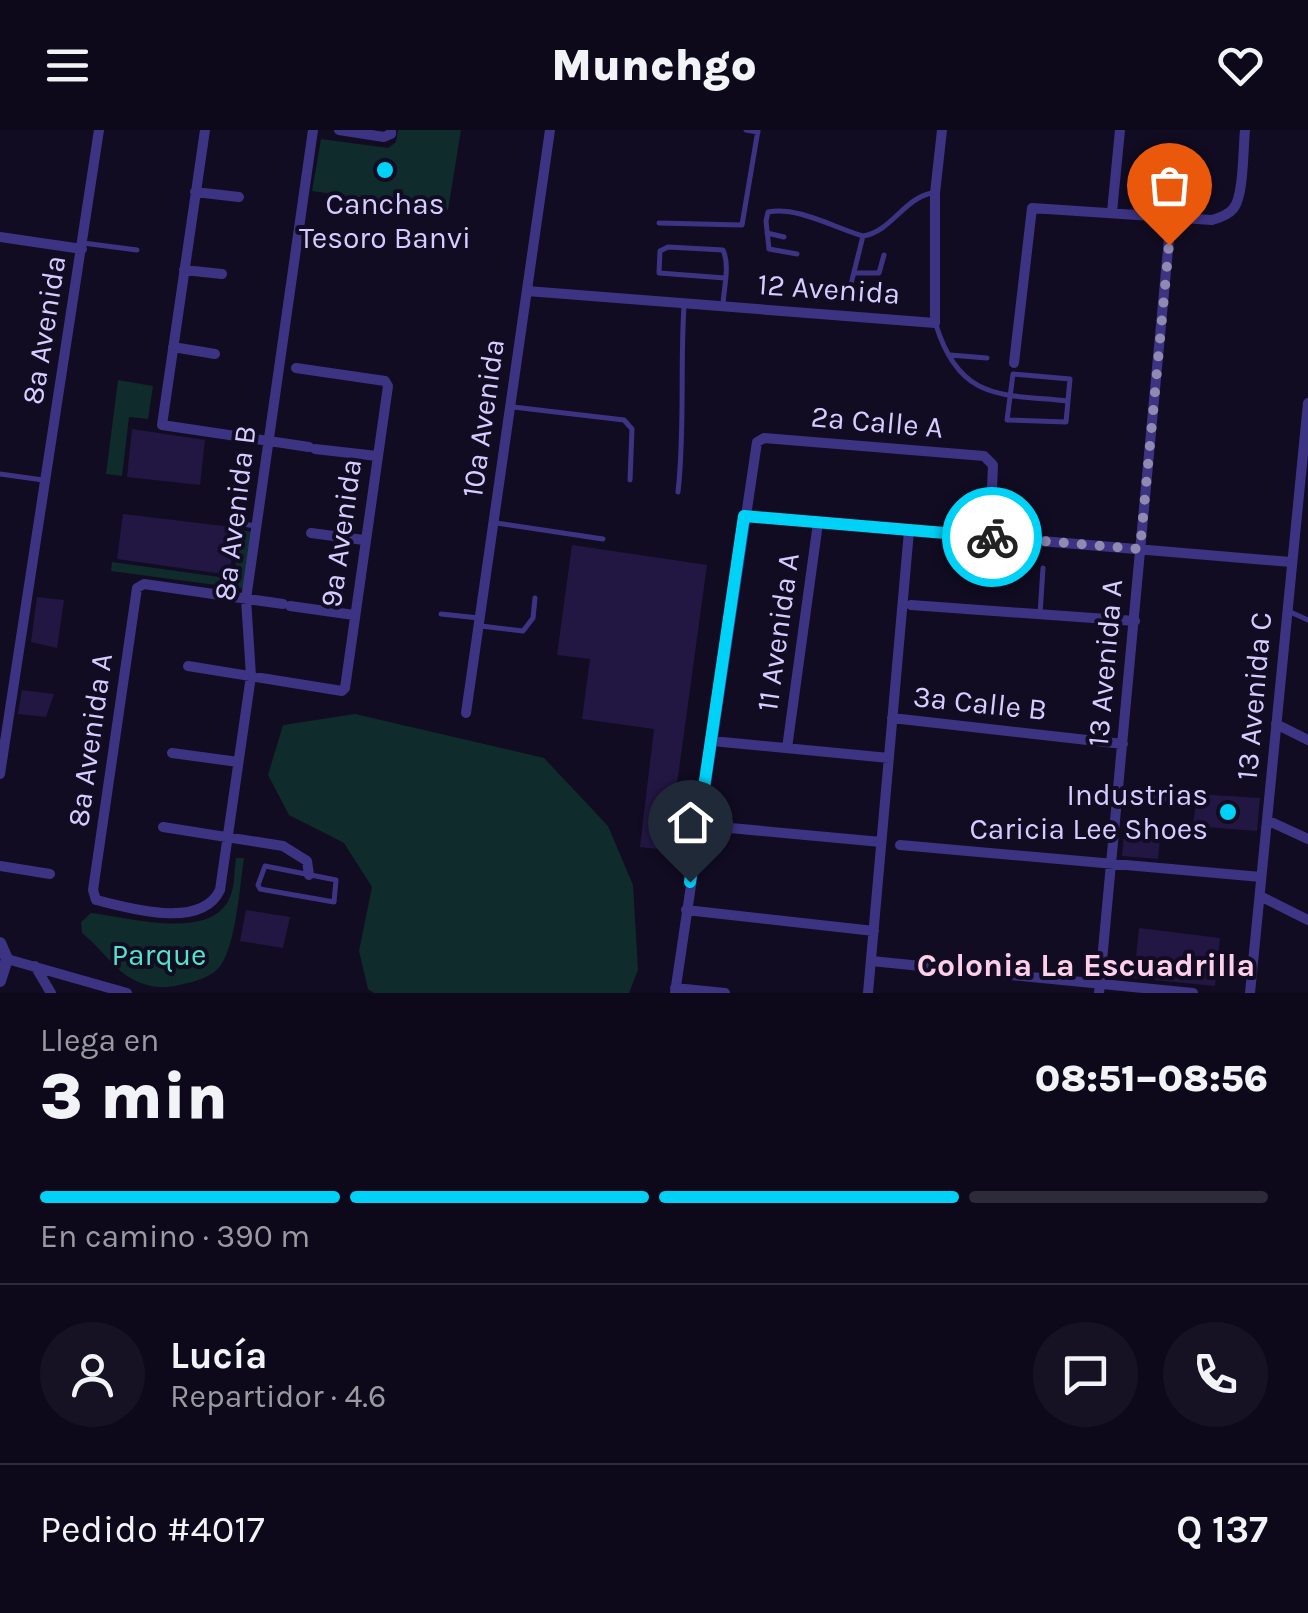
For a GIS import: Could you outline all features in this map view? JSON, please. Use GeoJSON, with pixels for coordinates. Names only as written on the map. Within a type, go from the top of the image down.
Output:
{"type":"FeatureCollection","features":[{"type":"Feature","properties":{"kind":"street","name":"8a Avenida"},"geometry":{"type":"LineString","coordinates":[[0,774],[98,130]]}},
{"type":"Feature","properties":{"kind":"street"},"geometry":{"type":"LineString","coordinates":[[204,130],[162,426],[377,456]]}},
{"type":"Feature","properties":{"kind":"street","name":"8a Avenida B"},"geometry":{"type":"LineString","coordinates":[[214,901],[220,890],[251,676],[246,598],[314,130]]}},
{"type":"Feature","properties":{"kind":"street"},"geometry":{"type":"LineString","coordinates":[[339,130],[384,137],[391,132]]}},
{"type":"Feature","properties":{"kind":"street","name":"10a Avenida"},"geometry":{"type":"LineString","coordinates":[[466,713],[550,130]]}},
{"type":"Feature","properties":{"kind":"street","name":"12 Avenida"},"geometry":{"type":"LineString","coordinates":[[527,291],[936,322],[935,192],[942,130]]}},
{"type":"Feature","properties":{"kind":"street"},"geometry":{"type":"LineString","coordinates":[[1112,212],[1120,130]]}},
{"type":"Feature","properties":{"kind":"street"},"geometry":{"type":"LineString","coordinates":[[1014,363],[1032,208],[1212,220],[1233,210],[1239,197],[1244,130]]}},
{"type":"Feature","properties":{"kind":"street"},"geometry":{"type":"LineString","coordinates":[[196,192],[239,197]]}},
{"type":"Feature","properties":{"kind":"street","name":"13 Avenida A"},"geometry":{"type":"LineString","coordinates":[[1099,988],[1171,217]]}},
{"type":"Feature","properties":{"kind":"street"},"geometry":{"type":"LineString","coordinates":[[0,237],[82,246]]}},
{"type":"Feature","properties":{"kind":"street"},"geometry":{"type":"LineString","coordinates":[[184,270],[222,274]]}},
{"type":"Feature","properties":{"kind":"street"},"geometry":{"type":"LineString","coordinates":[[173,347],[216,354]]}},
{"type":"Feature","properties":{"kind":"street","name":"9a Avenida"},"geometry":{"type":"LineString","coordinates":[[251,676],[342,691],[346,688],[388,386],[385,381],[296,368]]}},
{"type":"Feature","properties":{"kind":"street","name":"13 Avenida C"},"geometry":{"type":"LineString","coordinates":[[1250,993],[1292,562],[1303,507],[1308,403]]}},
{"type":"Feature","properties":{"kind":"street","name":"2a Calle A"},"geometry":{"type":"LineString","coordinates":[[744,516],[759,440],[984,456],[993,464],[990,536]]}},
{"type":"Feature","properties":{"kind":"street"},"geometry":{"type":"LineString","coordinates":[[725,993],[675,990],[744,516],[1292,562]]}},
{"type":"Feature","properties":{"kind":"street","name":"11 Avenida A"},"geometry":{"type":"LineString","coordinates":[[787,748],[818,523]]}},
{"type":"Feature","properties":{"kind":"street"},"geometry":{"type":"LineString","coordinates":[[868,993],[909,532]]}},
{"type":"Feature","properties":{"kind":"street"},"geometry":{"type":"LineString","coordinates":[[311,533],[364,540]]}},
{"type":"Feature","properties":{"kind":"street","name":"8a Avenida A"},"geometry":{"type":"LineString","coordinates":[[214,901],[194,911],[172,913],[97,900],[93,890],[140,585],[246,598]]}},
{"type":"Feature","properties":{"kind":"street"},"geometry":{"type":"LineString","coordinates":[[246,598],[354,615]]}},
{"type":"Feature","properties":{"kind":"street"},"geometry":{"type":"LineString","coordinates":[[911,605],[1135,621]]}},
{"type":"Feature","properties":{"kind":"street"},"geometry":{"type":"LineString","coordinates":[[188,666],[251,676]]}},
{"type":"Feature","properties":{"kind":"street","name":"3a Calle B"},"geometry":{"type":"LineString","coordinates":[[892,718],[1123,744]]}},
{"type":"Feature","properties":{"kind":"street"},"geometry":{"type":"LineString","coordinates":[[1276,724],[1308,740]]}},
{"type":"Feature","properties":{"kind":"street"},"geometry":{"type":"LineString","coordinates":[[712,740],[889,758]]}},
{"type":"Feature","properties":{"kind":"street"},"geometry":{"type":"LineString","coordinates":[[172,753],[238,762]]}},
{"type":"Feature","properties":{"kind":"street"},"geometry":{"type":"LineString","coordinates":[[1267,820],[1308,839]]}},
{"type":"Feature","properties":{"kind":"street"},"geometry":{"type":"LineString","coordinates":[[698,825],[882,842]]}},
{"type":"Feature","properties":{"kind":"street"},"geometry":{"type":"LineString","coordinates":[[163,827],[290,849],[306,861],[309,875]]}},
{"type":"Feature","properties":{"kind":"street"},"geometry":{"type":"LineString","coordinates":[[900,845],[1262,877]]}},
{"type":"Feature","properties":{"kind":"street"},"geometry":{"type":"LineString","coordinates":[[0,866],[50,874]]}},
{"type":"Feature","properties":{"kind":"street"},"geometry":{"type":"LineString","coordinates":[[1260,896],[1308,920]]}},
{"type":"Feature","properties":{"kind":"street"},"geometry":{"type":"LineString","coordinates":[[686,910],[874,930]]}},
{"type":"Feature","properties":{"kind":"street"},"geometry":{"type":"LineString","coordinates":[[0,942],[7,960],[0,981]]}},
{"type":"Feature","properties":{"kind":"street"},"geometry":{"type":"LineString","coordinates":[[7,960],[127,993]]}},
{"type":"Feature","properties":{"kind":"street"},"geometry":{"type":"LineString","coordinates":[[871,961],[1099,988],[1194,993]]}},
{"type":"Feature","properties":{"kind":"street"},"geometry":{"type":"LineString","coordinates":[[35,966],[52,993]]}},
{"type":"Feature","properties":{"kind":"lane"},"geometry":{"type":"LineString","coordinates":[[659,223],[742,225],[758,131],[746,130]]}},
{"type":"Feature","properties":{"kind":"lane"},"geometry":{"type":"LineString","coordinates":[[797,254],[771,252],[766,234],[767,214],[775,210],[863,236],[872,235],[918,197],[935,192]]}},
{"type":"Feature","properties":{"kind":"lane"},"geometry":{"type":"LineString","coordinates":[[766,234],[784,237]]}},
{"type":"Feature","properties":{"kind":"lane"},"geometry":{"type":"LineString","coordinates":[[850,288],[863,236]]}},
{"type":"Feature","properties":{"kind":"lane"},"geometry":{"type":"LineString","coordinates":[[82,246],[136,250]]}},
{"type":"Feature","properties":{"kind":"lane"},"geometry":{"type":"LineString","coordinates":[[723,306],[725,278],[726,254],[722,250],[668,247],[660,251],[659,273],[725,278]]}},
{"type":"Feature","properties":{"kind":"lane"},"geometry":{"type":"LineString","coordinates":[[854,273],[879,274],[884,255]]}},
{"type":"Feature","properties":{"kind":"lane"},"geometry":{"type":"LineString","coordinates":[[290,289],[303,291]]}},
{"type":"Feature","properties":{"kind":"lane"},"geometry":{"type":"LineString","coordinates":[[678,492],[683,450],[680,372],[684,303]]}},
{"type":"Feature","properties":{"kind":"lane"},"geometry":{"type":"LineString","coordinates":[[936,322],[950,355],[978,389],[1068,401]]}},
{"type":"Feature","properties":{"kind":"lane"},"geometry":{"type":"LineString","coordinates":[[950,355],[987,358]]}},
{"type":"Feature","properties":{"kind":"lane"},"geometry":{"type":"LineString","coordinates":[[1013,374],[1068,378],[1066,422],[1008,420],[1009,395],[1013,374]]}},
{"type":"Feature","properties":{"kind":"lane"},"geometry":{"type":"LineString","coordinates":[[510,407],[624,420],[632,428],[630,480]]}},
{"type":"Feature","properties":{"kind":"lane"},"geometry":{"type":"LineString","coordinates":[[0,474],[46,480]]}},
{"type":"Feature","properties":{"kind":"lane"},"geometry":{"type":"LineString","coordinates":[[493,522],[603,539]]}},
{"type":"Feature","properties":{"kind":"lane"},"geometry":{"type":"LineString","coordinates":[[236,523],[256,526]]}},
{"type":"Feature","properties":{"kind":"lane"},"geometry":{"type":"LineString","coordinates":[[1040,614],[1043,568]]}},
{"type":"Feature","properties":{"kind":"lane"},"geometry":{"type":"LineString","coordinates":[[442,614],[523,631],[534,618],[535,598]]}},
{"type":"Feature","properties":{"kind":"lane"},"geometry":{"type":"LineString","coordinates":[[1287,610],[1308,620]]}},
{"type":"Feature","properties":{"kind":"lane"},"geometry":{"type":"LineString","coordinates":[[1118,795],[1175,800]]}},
{"type":"Feature","properties":{"kind":"lane"},"geometry":{"type":"LineString","coordinates":[[264,866],[309,875],[337,881],[333,903],[258,886],[264,866]]}},
{"type":"Feature","properties":{"kind":"green space","name":"Canchas Tesoro Banvi"},"geometry":{"type":"Polygon","coordinates":[[[398,130],[461,130],[448,210],[312,191],[321,139],[388,148],[396,142],[398,130]]]}},
{"type":"Feature","properties":{"kind":"green space"},"geometry":{"type":"Polygon","coordinates":[[[118,380],[153,386],[148,419],[129,417],[122,476],[106,474],[118,380]]]}},
{"type":"Feature","properties":{"kind":"green space"},"geometry":{"type":"Polygon","coordinates":[[[240,530],[253,532],[246,589],[111,571],[112,562],[234,579],[240,530]]]}},
{"type":"Feature","properties":{"kind":"green space"},"geometry":{"type":"Polygon","coordinates":[[[355,714],[544,758],[608,826],[633,885],[638,970],[629,993],[374,993],[368,989],[359,951],[372,887],[344,843],[289,815],[268,775],[283,725],[355,714]]]}},
{"type":"Feature","properties":{"kind":"green space","name":"Parque"},"geometry":{"type":"Polygon","coordinates":[[[236,858],[244,858],[234,929],[221,965],[207,976],[172,986],[146,985],[121,972],[82,933],[81,922],[91,913],[146,922],[188,923],[206,919],[220,911],[230,897],[236,858]]]}},
{"type":"Feature","properties":{"kind":"building"},"geometry":{"type":"Polygon","coordinates":[[[132,429],[205,440],[200,485],[127,477],[132,429]]]}},
{"type":"Feature","properties":{"kind":"building"},"geometry":{"type":"Polygon","coordinates":[[[123,514],[232,527],[230,575],[117,559],[123,514]]]}},
{"type":"Feature","properties":{"kind":"building"},"geometry":{"type":"Polygon","coordinates":[[[572,545],[707,565],[668,850],[640,847],[654,729],[582,719],[590,659],[557,655],[572,545]]]}},
{"type":"Feature","properties":{"kind":"building"},"geometry":{"type":"Polygon","coordinates":[[[37,597],[64,600],[57,648],[31,642],[37,597]]]}},
{"type":"Feature","properties":{"kind":"building"},"geometry":{"type":"Polygon","coordinates":[[[22,690],[54,694],[46,717],[18,714],[22,690]]]}},
{"type":"Feature","properties":{"kind":"building","name":"Industrias Caricia Lee Shoes"},"geometry":{"type":"Polygon","coordinates":[[[1197,794],[1260,798],[1257,831],[1193,826],[1197,794]]]}},
{"type":"Feature","properties":{"kind":"building"},"geometry":{"type":"Polygon","coordinates":[[[1125,824],[1161,826],[1158,859],[1122,856],[1125,824]]]}},
{"type":"Feature","properties":{"kind":"building"},"geometry":{"type":"Polygon","coordinates":[[[246,910],[290,917],[283,948],[240,941],[246,910]]]}},
{"type":"Feature","properties":{"kind":"building"},"geometry":{"type":"Polygon","coordinates":[[[1139,928],[1220,938],[1215,986],[1134,978],[1139,928]]]}},
{"type":"Feature","properties":{"kind":"way so far"},"geometry":{"type":"LineString","coordinates":[[992,537],[1140,549],[1169,245]]}},
{"type":"Feature","properties":{"kind":"place","name":"Canchas Tesoro Banvi"},"geometry":{"type":"Point","coordinates":[385,170]}},
{"type":"Feature","properties":{"kind":"place","name":"Industrias Caricia Lee Shoes"},"geometry":{"type":"Point","coordinates":[1228,812]}},
{"type":"Feature","properties":{"kind":"district","name":"Colonia La Escuadrilla"},"geometry":{"type":"Point","coordinates":[1086,965]}},
{"type":"Feature","properties":{"kind":"route"},"geometry":{"type":"LineString","coordinates":[[690,882],[744,516],[992,537]]}}]}
